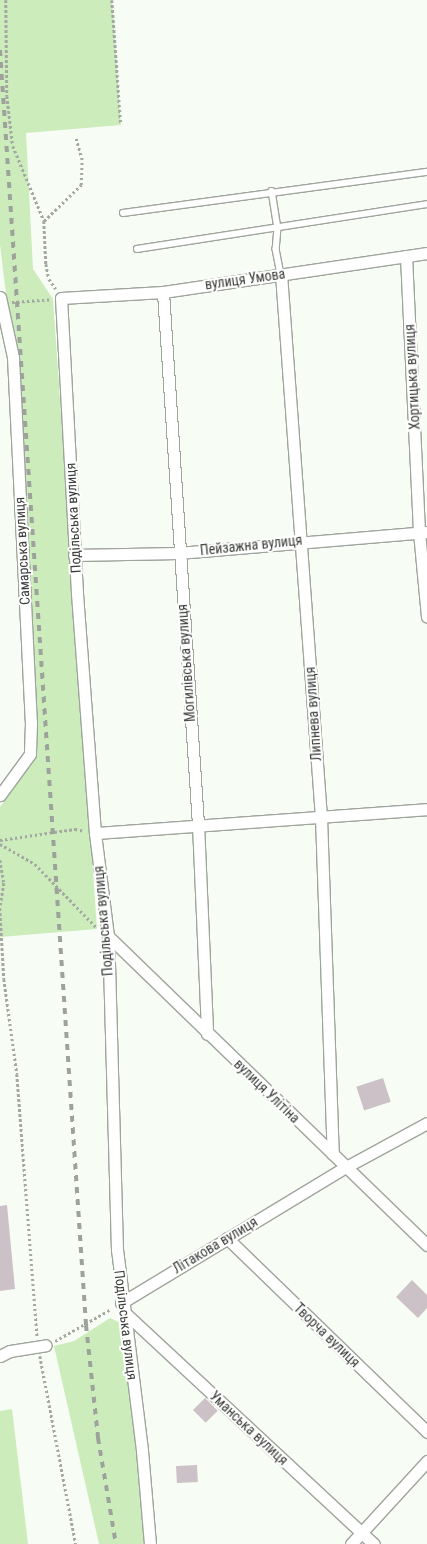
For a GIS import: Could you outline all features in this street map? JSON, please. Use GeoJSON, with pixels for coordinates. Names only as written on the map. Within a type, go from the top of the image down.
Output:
{"type":"FeatureCollection","features":[{"type":"Feature","properties":{"kind":"street","name":"вулиця Умова"},"geometry":{"type":"LineString","coordinates":[[61,298],[163,292],[427,253]]}},
{"type":"Feature","properties":{"kind":"street","name":"Хортицька вулиця"},"geometry":{"type":"LineString","coordinates":[[406,256],[427,617]]}},
{"type":"Feature","properties":{"kind":"street","name":"Липнева вулиця"},"geometry":{"type":"LineString","coordinates":[[281,274],[321,817],[333,1154]]}},
{"type":"Feature","properties":{"kind":"street","name":"Могилівська вулиця"},"geometry":{"type":"LineString","coordinates":[[163,292],[178,553],[198,824],[208,1034]]}},
{"type":"Feature","properties":{"kind":"street","name":"Подільська вулиця"},"geometry":{"type":"LineString","coordinates":[[61,298],[74,555],[95,833],[108,936],[122,1307],[142,1450],[150,1544]]}},
{"type":"Feature","properties":{"kind":"street","name":"Самарська вулиця"},"geometry":{"type":"LineString","coordinates":[[0,795],[30,754],[31,723],[12,357],[1,301]]}},
{"type":"Feature","properties":{"kind":"street","name":"Пейзажна вулиця"},"geometry":{"type":"LineString","coordinates":[[74,555],[178,553],[301,540],[423,532]]}},
{"type":"Feature","properties":{"kind":"street"},"geometry":{"type":"LineString","coordinates":[[95,833],[198,824],[427,809]]}},
{"type":"Feature","properties":{"kind":"street","name":"вулиця Улітіна"},"geometry":{"type":"LineString","coordinates":[[108,936],[427,1245]]}},
{"type":"Feature","properties":{"kind":"street","name":"Літакова вулиця"},"geometry":{"type":"LineString","coordinates":[[122,1307],[227,1238],[346,1167],[427,1123]]}},
{"type":"Feature","properties":{"kind":"street","name":"Творча вулиця"},"geometry":{"type":"LineString","coordinates":[[227,1238],[427,1432]]}},
{"type":"Feature","properties":{"kind":"street","name":"Уманська вулиця"},"geometry":{"type":"LineString","coordinates":[[122,1307],[374,1544]]}},
{"type":"Feature","properties":{"kind":"street"},"geometry":{"type":"LineString","coordinates":[[0,1356],[42,1346]]}},
{"type":"Feature","properties":{"kind":"street"},"geometry":{"type":"LineString","coordinates":[[351,1544],[427,1461]]}},
{"type":"Feature","properties":{"kind":"lane"},"geometry":{"type":"LineString","coordinates":[[123,213],[272,191],[427,172]]}},
{"type":"Feature","properties":{"kind":"lane"},"geometry":{"type":"LineString","coordinates":[[272,191],[278,228],[276,250],[281,274]]}},
{"type":"Feature","properties":{"kind":"lane"},"geometry":{"type":"LineString","coordinates":[[137,249],[427,204]]}},
{"type":"Feature","properties":{"kind":"path"},"geometry":{"type":"LineString","coordinates":[[1,301],[61,298],[49,279],[46,264],[44,221],[13,146],[7,96],[6,0]]}},
{"type":"Feature","properties":{"kind":"path"},"geometry":{"type":"LineString","coordinates":[[112,0],[121,125]]}},
{"type":"Feature","properties":{"kind":"path"},"geometry":{"type":"LineString","coordinates":[[44,221],[80,185],[82,160],[76,139]]}},
{"type":"Feature","properties":{"kind":"path"},"geometry":{"type":"LineString","coordinates":[[0,840],[75,829],[95,833]]}},
{"type":"Feature","properties":{"kind":"path"},"geometry":{"type":"LineString","coordinates":[[0,844],[35,864],[72,905],[108,936]]}},
{"type":"Feature","properties":{"kind":"path"},"geometry":{"type":"LineString","coordinates":[[0,860],[4,883],[0,908],[4,979],[18,1074],[42,1346],[76,1544]]}},
{"type":"Feature","properties":{"kind":"path"},"geometry":{"type":"LineString","coordinates":[[42,1346],[122,1307]]}},
{"type":"Feature","properties":{"kind":"green space"},"geometry":{"type":"Polygon","coordinates":[[[0,0],[112,0],[121,125],[26,133],[33,269],[53,299],[97,929],[0,937],[0,807],[27,770],[38,734],[7,302],[0,245],[0,0]]]}},
{"type":"Feature","properties":{"kind":"green space"},"geometry":{"type":"Polygon","coordinates":[[[110,1318],[121,1323],[147,1544],[99,1544],[54,1346],[74,1341],[110,1318]]]}},
{"type":"Feature","properties":{"kind":"green space"},"geometry":{"type":"Polygon","coordinates":[[[12,1409],[28,1544],[0,1544],[0,1411],[12,1409]]]}},
{"type":"Feature","properties":{"kind":"building"},"geometry":{"type":"Polygon","coordinates":[[[383,1078],[391,1102],[364,1110],[356,1087],[383,1078]]]}},
{"type":"Feature","properties":{"kind":"building"},"geometry":{"type":"Polygon","coordinates":[[[7,1205],[15,1289],[0,1291],[0,1206],[7,1205]]]}},
{"type":"Feature","properties":{"kind":"building"},"geometry":{"type":"Polygon","coordinates":[[[412,1280],[427,1295],[427,1308],[418,1318],[396,1297],[412,1280]]]}},
{"type":"Feature","properties":{"kind":"building"},"geometry":{"type":"Polygon","coordinates":[[[205,1398],[218,1411],[206,1423],[193,1410],[205,1398]]]}},
{"type":"Feature","properties":{"kind":"building"},"geometry":{"type":"Polygon","coordinates":[[[197,1465],[198,1482],[177,1483],[176,1466],[197,1465]]]}},
{"type":"Feature","properties":{"kind":"railway"},"geometry":{"type":"LineString","coordinates":[[0,50],[86,1325],[98,1438],[116,1544]]}}]}
